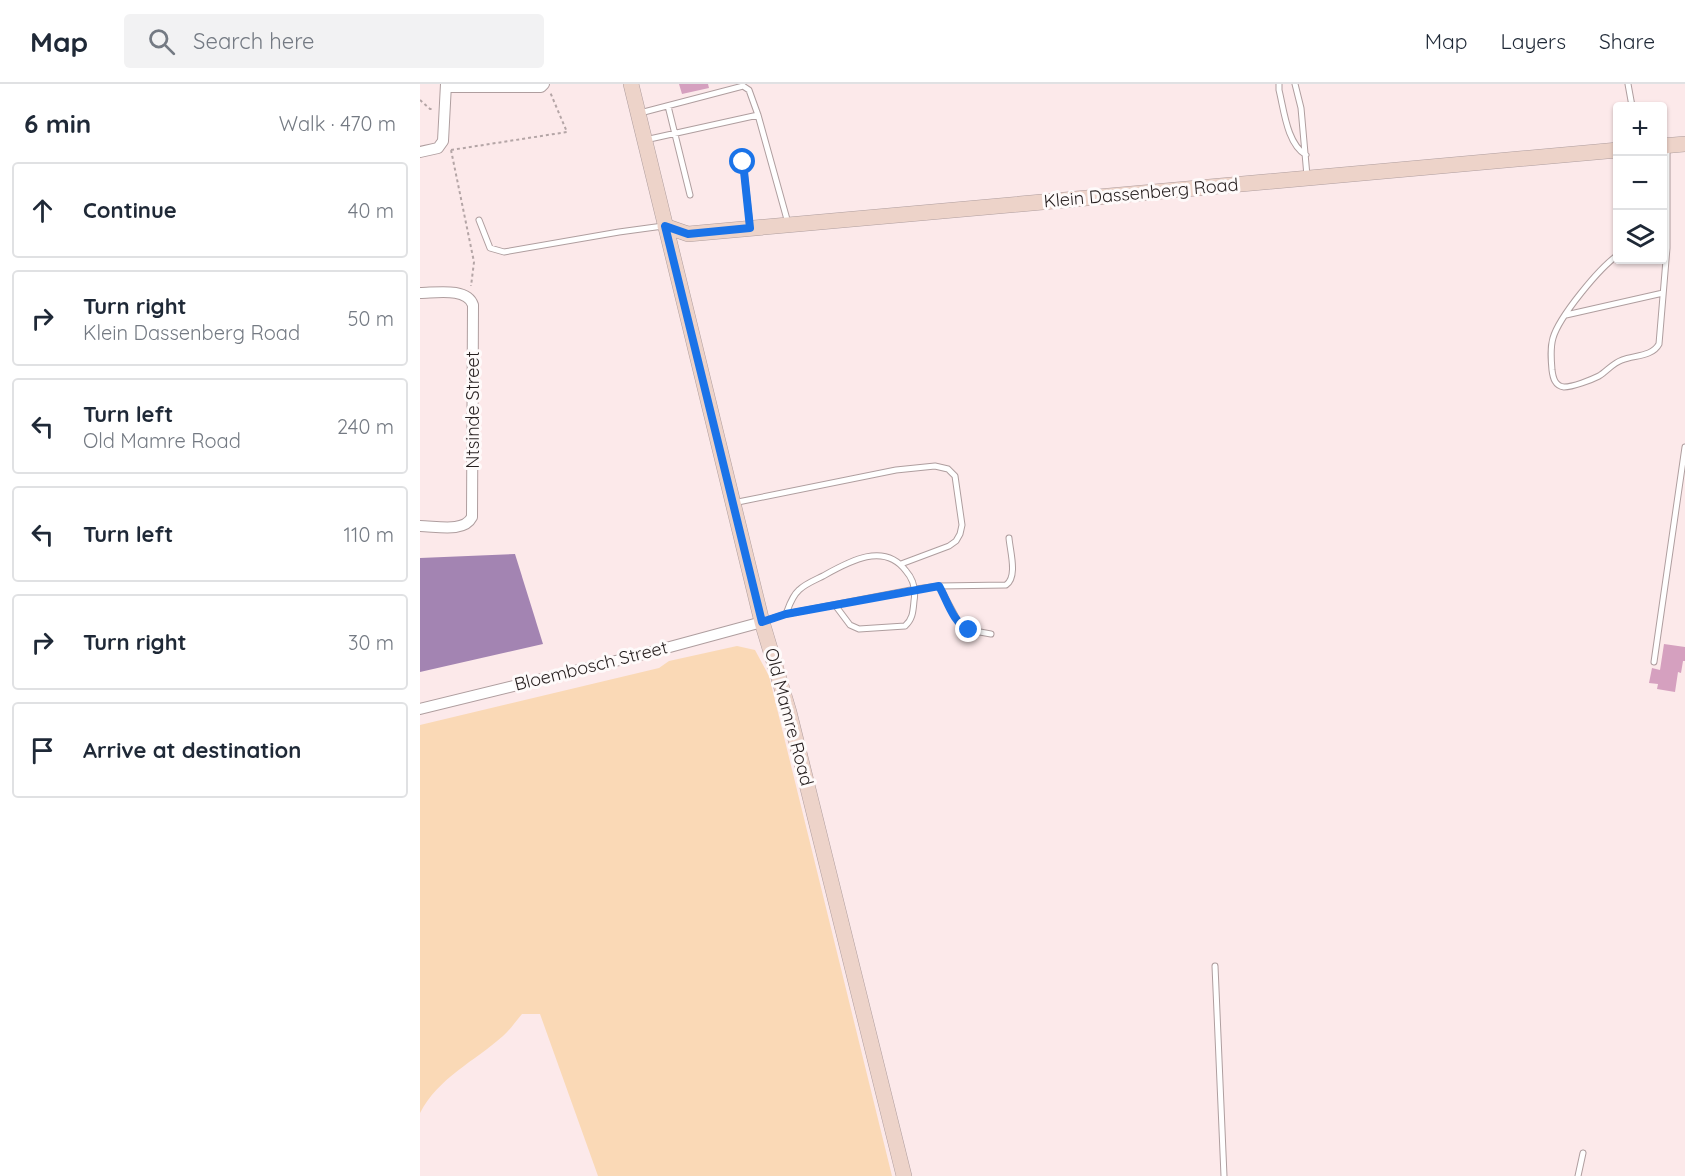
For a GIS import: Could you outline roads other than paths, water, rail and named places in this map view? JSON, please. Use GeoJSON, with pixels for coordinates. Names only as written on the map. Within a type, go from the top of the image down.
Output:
{"type":"FeatureCollection","features":[{"type":"Feature","properties":{"kind":"main road","name":"Old Mamre Road"},"geometry":{"type":"LineString","coordinates":[[631,84],[762,622],[789,712],[904,1176]]}},
{"type":"Feature","properties":{"kind":"main road"},"geometry":{"type":"LineString","coordinates":[[1667,146],[1685,144]]}},
{"type":"Feature","properties":{"kind":"main road","name":"Klein Dassenberg Road"},"geometry":{"type":"LineString","coordinates":[[665,226],[688,234],[1613,150]]}},
{"type":"Feature","properties":{"kind":"street"},"geometry":{"type":"LineString","coordinates":[[420,152],[430,151],[441,145],[444,134],[446,86],[541,87],[545,84]]}},
{"type":"Feature","properties":{"kind":"street","name":"Ntsinde Street"},"geometry":{"type":"LineString","coordinates":[[420,293],[463,294],[470,298],[473,304],[472,517],[470,522],[462,527],[420,525]]}},
{"type":"Feature","properties":{"kind":"street","name":"Bloembosch Street"},"geometry":{"type":"LineString","coordinates":[[420,709],[633,657],[762,622]]}},
{"type":"Feature","properties":{"kind":"lane"},"geometry":{"type":"LineString","coordinates":[[1279,84],[1292,137],[1299,150],[1306,155]]}},
{"type":"Feature","properties":{"kind":"lane"},"geometry":{"type":"LineString","coordinates":[[1295,84],[1301,108],[1308,177]]}},
{"type":"Feature","properties":{"kind":"lane"},"geometry":{"type":"LineString","coordinates":[[1628,84],[1631,102]]}},
{"type":"Feature","properties":{"kind":"lane"},"geometry":{"type":"LineString","coordinates":[[638,113],[743,86],[749,90],[789,225]]}},
{"type":"Feature","properties":{"kind":"lane"},"geometry":{"type":"LineString","coordinates":[[668,106],[690,195]]}},
{"type":"Feature","properties":{"kind":"lane"},"geometry":{"type":"LineString","coordinates":[[644,140],[758,115]]}},
{"type":"Feature","properties":{"kind":"lane"},"geometry":{"type":"LineString","coordinates":[[1665,156],[1665,210]]}},
{"type":"Feature","properties":{"kind":"lane"},"geometry":{"type":"LineString","coordinates":[[743,162],[750,228]]}},
{"type":"Feature","properties":{"kind":"lane"},"geometry":{"type":"LineString","coordinates":[[479,220],[490,248],[504,252],[665,226]]}},
{"type":"Feature","properties":{"kind":"lane"},"geometry":{"type":"LineString","coordinates":[[1613,259],[1589,281],[1555,332],[1551,352],[1553,379],[1560,386],[1566,387],[1598,376],[1621,360],[1655,351],[1659,344],[1664,264]]}},
{"type":"Feature","properties":{"kind":"lane"},"geometry":{"type":"LineString","coordinates":[[1566,315],[1663,293]]}},
{"type":"Feature","properties":{"kind":"lane"},"geometry":{"type":"LineString","coordinates":[[1654,662],[1685,447]]}},
{"type":"Feature","properties":{"kind":"lane"},"geometry":{"type":"LineString","coordinates":[[733,503],[896,470],[935,466],[952,471],[955,476],[962,525],[960,534],[949,546],[901,564]]}},
{"type":"Feature","properties":{"kind":"lane"},"geometry":{"type":"LineString","coordinates":[[762,622],[786,614],[916,588],[1006,585],[1012,577],[1009,538]]}},
{"type":"Feature","properties":{"kind":"lane"},"geometry":{"type":"LineString","coordinates":[[786,614],[800,588],[848,562],[865,556],[881,556],[901,564],[909,573],[916,588],[912,617],[905,626],[855,628],[835,605]]}},
{"type":"Feature","properties":{"kind":"lane"},"geometry":{"type":"LineString","coordinates":[[939,586],[960,625],[969,630],[991,634]]}},
{"type":"Feature","properties":{"kind":"lane"},"geometry":{"type":"LineString","coordinates":[[1215,966],[1224,1176]]}},
{"type":"Feature","properties":{"kind":"lane"},"geometry":{"type":"LineString","coordinates":[[1578,1176],[1583,1153]]}}]}
